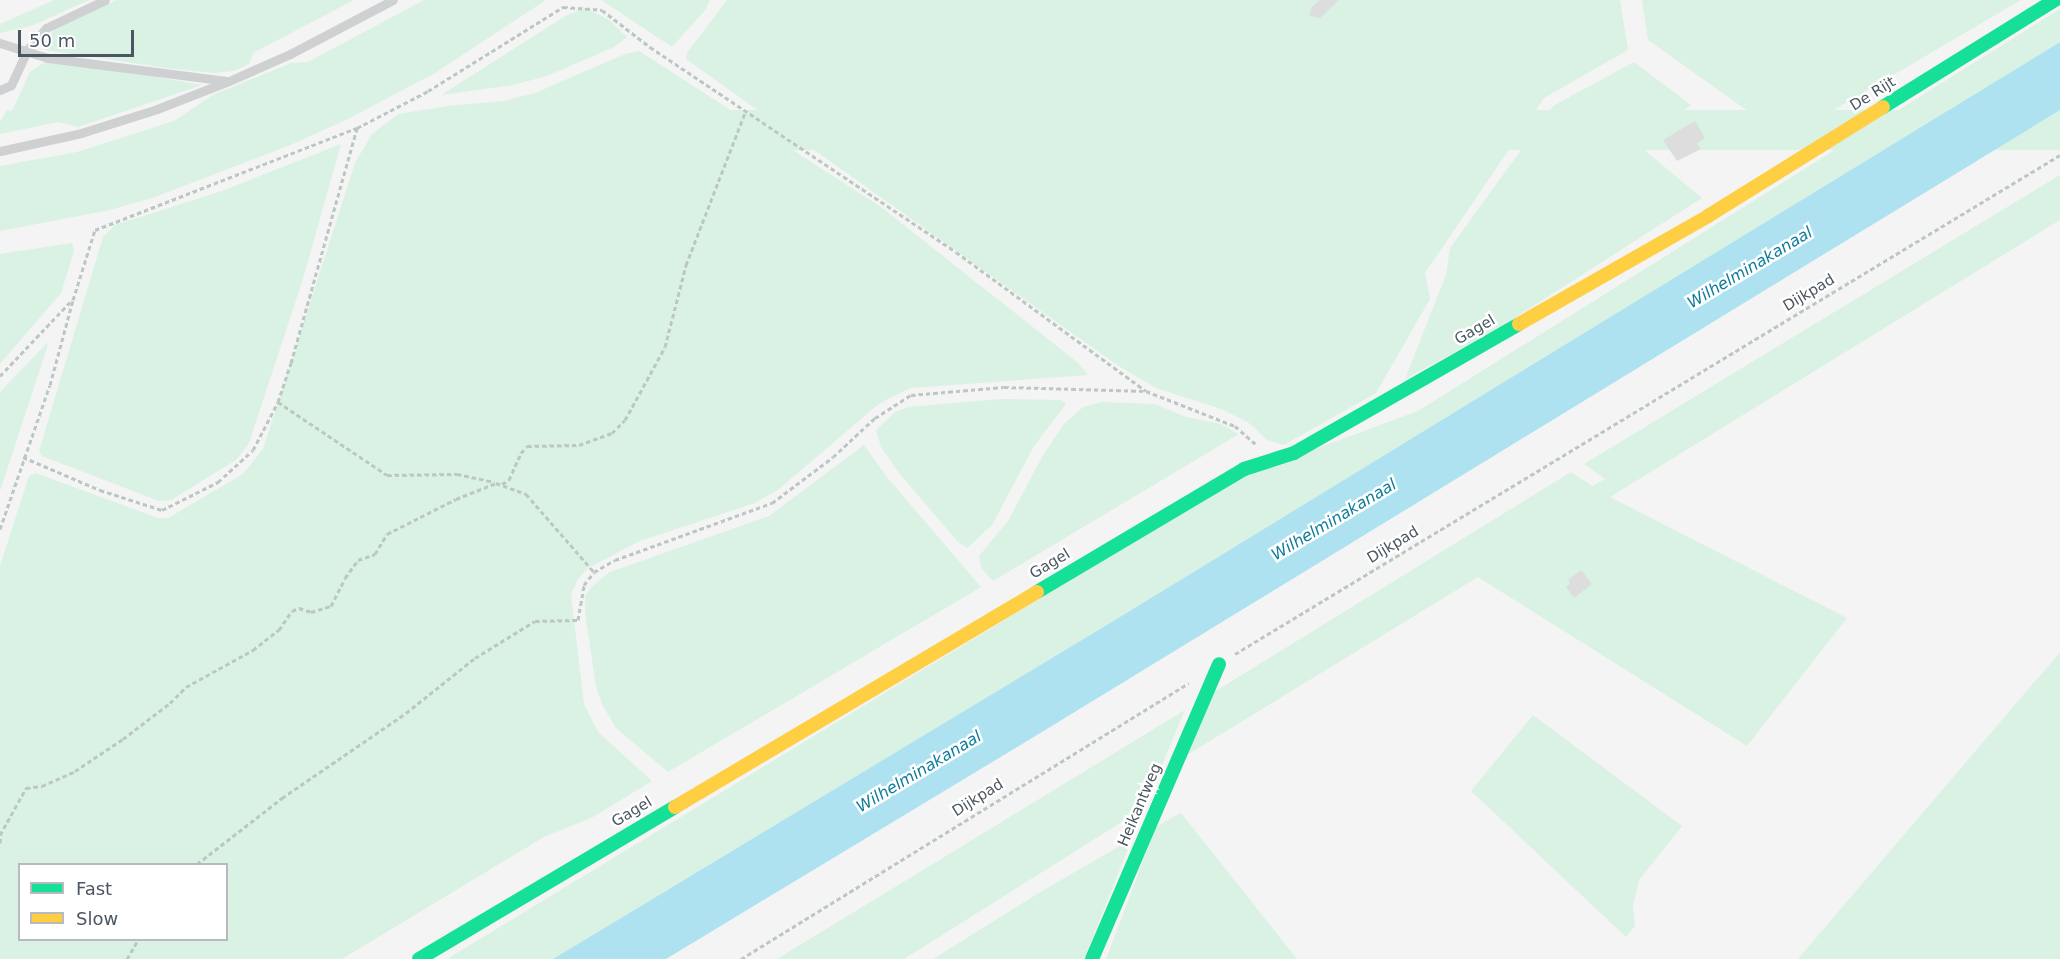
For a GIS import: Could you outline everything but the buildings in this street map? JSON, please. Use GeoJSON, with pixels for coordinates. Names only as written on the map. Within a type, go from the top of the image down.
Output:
{"type":"FeatureCollection","features":[{"type":"Feature","properties":{"kind":"street","name":"De Rijt"},"geometry":{"type":"LineString","coordinates":[[1708,216],[2055,0]]}},
{"type":"Feature","properties":{"kind":"street","name":"Gagel"},"geometry":{"type":"LineString","coordinates":[[419,959],[1244,469],[1294,453],[1708,216]]}},
{"type":"Feature","properties":{"kind":"street","name":"Heikantweg"},"geometry":{"type":"LineString","coordinates":[[1092,959],[1219,664]]}},
{"type":"Feature","properties":{"kind":"lane"},"geometry":{"type":"LineString","coordinates":[[0,90],[12,85],[27,50],[46,27],[105,0]]}},
{"type":"Feature","properties":{"kind":"lane"},"geometry":{"type":"LineString","coordinates":[[0,151],[92,129],[157,109],[290,54],[393,0]]}},
{"type":"Feature","properties":{"kind":"lane"},"geometry":{"type":"LineString","coordinates":[[0,43],[48,58],[229,81]]}},
{"type":"Feature","properties":{"kind":"path"},"geometry":{"type":"LineString","coordinates":[[0,529],[23,457],[50,385],[95,231],[357,128],[428,92],[563,7],[602,10],[650,47],[956,252],[1146,391],[1235,426],[1273,458]]}},
{"type":"Feature","properties":{"kind":"path"},"geometry":{"type":"LineString","coordinates":[[501,484],[509,480],[521,453],[527,446],[579,445],[612,433],[625,420],[665,347],[686,265],[746,110]]}},
{"type":"Feature","properties":{"kind":"path"},"geometry":{"type":"LineString","coordinates":[[23,457],[100,490],[162,510],[218,482],[253,450],[278,402],[357,128]]}},
{"type":"Feature","properties":{"kind":"path","name":"Dijkpad"},"geometry":{"type":"LineString","coordinates":[[1219,664],[2060,155]]}},
{"type":"Feature","properties":{"kind":"path"},"geometry":{"type":"LineString","coordinates":[[0,376],[73,300]]}},
{"type":"Feature","properties":{"kind":"path"},"geometry":{"type":"LineString","coordinates":[[198,863],[282,798],[406,713],[475,658],[535,621],[578,620],[584,585],[594,572],[615,560],[772,503],[833,457],[875,418],[910,395],[1004,387],[1146,391]]}},
{"type":"Feature","properties":{"kind":"path"},"geometry":{"type":"LineString","coordinates":[[278,402],[387,476],[457,474],[501,484],[526,494],[594,572]]}},
{"type":"Feature","properties":{"kind":"path"},"geometry":{"type":"LineString","coordinates":[[0,843],[0,835],[26,788],[42,786],[75,771],[139,727],[186,687],[253,650],[279,630],[292,611],[299,608],[311,612],[331,606],[358,560],[375,554],[387,534],[456,499],[496,483]]}},
{"type":"Feature","properties":{"kind":"path","name":"Dijkpad"},"geometry":{"type":"LineString","coordinates":[[741,959],[1199,676]]}},
{"type":"Feature","properties":{"kind":"path"},"geometry":{"type":"LineString","coordinates":[[127,959],[137,941]]}},
{"type":"Feature","properties":{"kind":"green space"},"geometry":{"type":"Polygon","coordinates":[[[54,0],[89,0],[34,25],[0,33],[0,24],[54,0]]]}},
{"type":"Feature","properties":{"kind":"green space"},"geometry":{"type":"Polygon","coordinates":[[[116,0],[354,0],[253,53],[249,64],[234,71],[214,73],[174,69],[45,50],[43,43],[55,29],[116,0]]]}},
{"type":"Feature","properties":{"kind":"green space"},"geometry":{"type":"Polygon","coordinates":[[[424,0],[546,0],[435,73],[350,118],[293,144],[155,197],[110,210],[0,231],[0,166],[77,152],[174,121],[213,95],[291,63],[308,62],[424,0]]]}},
{"type":"Feature","properties":{"kind":"green space"},"geometry":{"type":"Polygon","coordinates":[[[601,0],[710,0],[706,9],[672,47],[601,0]]]}},
{"type":"Feature","properties":{"kind":"green space"},"geometry":{"type":"Polygon","coordinates":[[[727,0],[1620,0],[1628,50],[1544,98],[1425,273],[1430,299],[1376,393],[1284,445],[1267,440],[1249,423],[1221,409],[1156,388],[1117,365],[686,59],[687,53],[727,0]]]}},
{"type":"Feature","properties":{"kind":"green space"},"geometry":{"type":"Polygon","coordinates":[[[1642,0],[2021,0],[1786,138],[1648,40],[1642,0]]]}},
{"type":"Feature","properties":{"kind":"green space"},"geometry":{"type":"Polygon","coordinates":[[[584,8],[608,19],[627,37],[614,47],[547,76],[513,85],[441,95],[567,15],[584,8]]]}},
{"type":"Feature","properties":{"kind":"green space"},"geometry":{"type":"Polygon","coordinates":[[[2060,9],[2060,42],[1115,620],[553,959],[447,959],[1242,476],[1418,411],[2060,9]]]}},
{"type":"Feature","properties":{"kind":"green space"},"geometry":{"type":"Polygon","coordinates":[[[639,51],[881,207],[1077,362],[1088,375],[911,388],[875,407],[779,489],[755,503],[640,541],[588,568],[578,579],[571,595],[584,704],[598,732],[652,781],[593,817],[544,837],[342,959],[0,959],[0,566],[29,476],[36,473],[158,518],[168,518],[243,474],[263,449],[355,163],[372,134],[398,114],[447,106],[503,101],[535,93],[625,54],[639,51]]]}},
{"type":"Feature","properties":{"kind":"green space"},"geometry":{"type":"Polygon","coordinates":[[[45,62],[110,69],[202,85],[78,127],[58,122],[0,134],[0,122],[7,110],[12,111],[30,72],[45,62]]]}},
{"type":"Feature","properties":{"kind":"green space"},"geometry":{"type":"Polygon","coordinates":[[[1634,62],[1691,105],[1637,144],[1702,198],[1499,328],[1405,379],[1446,275],[1450,248],[1553,106],[1634,62]]]}},
{"type":"Feature","properties":{"kind":"green space"},"geometry":{"type":"Polygon","coordinates":[[[428,110],[2060,110],[2060,150],[428,150],[428,110]]]}},
{"type":"Feature","properties":{"kind":"green space"},"geometry":{"type":"Polygon","coordinates":[[[341,144],[303,279],[249,443],[236,460],[171,500],[159,501],[42,456],[39,451],[103,237],[115,225],[222,191],[341,144]]]}},
{"type":"Feature","properties":{"kind":"green space"},"geometry":{"type":"Polygon","coordinates":[[[2060,175],[2060,220],[1610,497],[1847,618],[1747,746],[1478,577],[1182,758],[1206,697],[1571,472],[1592,486],[1605,479],[1584,464],[2060,175]]]}},
{"type":"Feature","properties":{"kind":"green space"},"geometry":{"type":"Polygon","coordinates":[[[72,243],[74,251],[61,293],[0,364],[0,254],[72,243]]]}},
{"type":"Feature","properties":{"kind":"green space"},"geometry":{"type":"Polygon","coordinates":[[[48,342],[47,348],[0,491],[0,392],[48,342]]]}},
{"type":"Feature","properties":{"kind":"green space"},"geometry":{"type":"Polygon","coordinates":[[[1001,399],[1061,400],[1066,404],[1034,446],[992,525],[967,548],[958,542],[899,473],[881,447],[876,430],[895,412],[908,407],[1001,399]]]}},
{"type":"Feature","properties":{"kind":"green space"},"geometry":{"type":"Polygon","coordinates":[[[1102,402],[1155,404],[1186,417],[1221,424],[1239,434],[993,581],[981,568],[979,556],[1008,521],[1042,457],[1064,424],[1083,407],[1102,402]]]}},
{"type":"Feature","properties":{"kind":"green space"},"geometry":{"type":"Polygon","coordinates":[[[864,445],[886,476],[981,587],[668,772],[616,728],[603,706],[596,687],[585,612],[585,596],[592,586],[610,572],[769,516],[864,445]]]}},
{"type":"Feature","properties":{"kind":"green space"},"geometry":{"type":"Polygon","coordinates":[[[2060,653],[2060,959],[1798,959],[2036,680],[2060,653]]]}},
{"type":"Feature","properties":{"kind":"green space"},"geometry":{"type":"Polygon","coordinates":[[[1185,710],[1144,808],[904,959],[777,959],[1185,710]]]}},
{"type":"Feature","properties":{"kind":"green space"},"geometry":{"type":"Polygon","coordinates":[[[1533,715],[1682,826],[1639,880],[1633,907],[1635,926],[1626,937],[1471,791],[1533,715]]]}},
{"type":"Feature","properties":{"kind":"green space"},"geometry":{"type":"Polygon","coordinates":[[[1180,813],[1297,959],[1106,959],[1156,827],[1180,813]]]}},
{"type":"Feature","properties":{"kind":"green space"},"geometry":{"type":"Polygon","coordinates":[[[1132,839],[1084,959],[933,959],[1042,891],[1132,839]]]}},
{"type":"Feature","properties":{"kind":"water","name":"Wilhelminakanaal"},"geometry":{"type":"Polygon","coordinates":[[[2060,42],[2060,110],[1037,735],[666,959],[553,959],[1115,620],[2060,42]]]}},
{"type":"Feature","properties":{"kind":"traffic: fast"},"geometry":{"type":"LineString","coordinates":[[1883,107],[2055,0]]}},
{"type":"Feature","properties":{"kind":"traffic: fast"},"geometry":{"type":"LineString","coordinates":[[1037,592],[1244,469],[1294,453],[1519,324]]}},
{"type":"Feature","properties":{"kind":"traffic: fast"},"geometry":{"type":"LineString","coordinates":[[1092,959],[1219,664]]}},
{"type":"Feature","properties":{"kind":"traffic: fast"},"geometry":{"type":"LineString","coordinates":[[419,959],[675,807]]}},
{"type":"Feature","properties":{"kind":"traffic: slow"},"geometry":{"type":"LineString","coordinates":[[1519,324],[1708,216],[1883,107]]}},
{"type":"Feature","properties":{"kind":"traffic: slow"},"geometry":{"type":"LineString","coordinates":[[675,807],[1037,592]]}}]}
